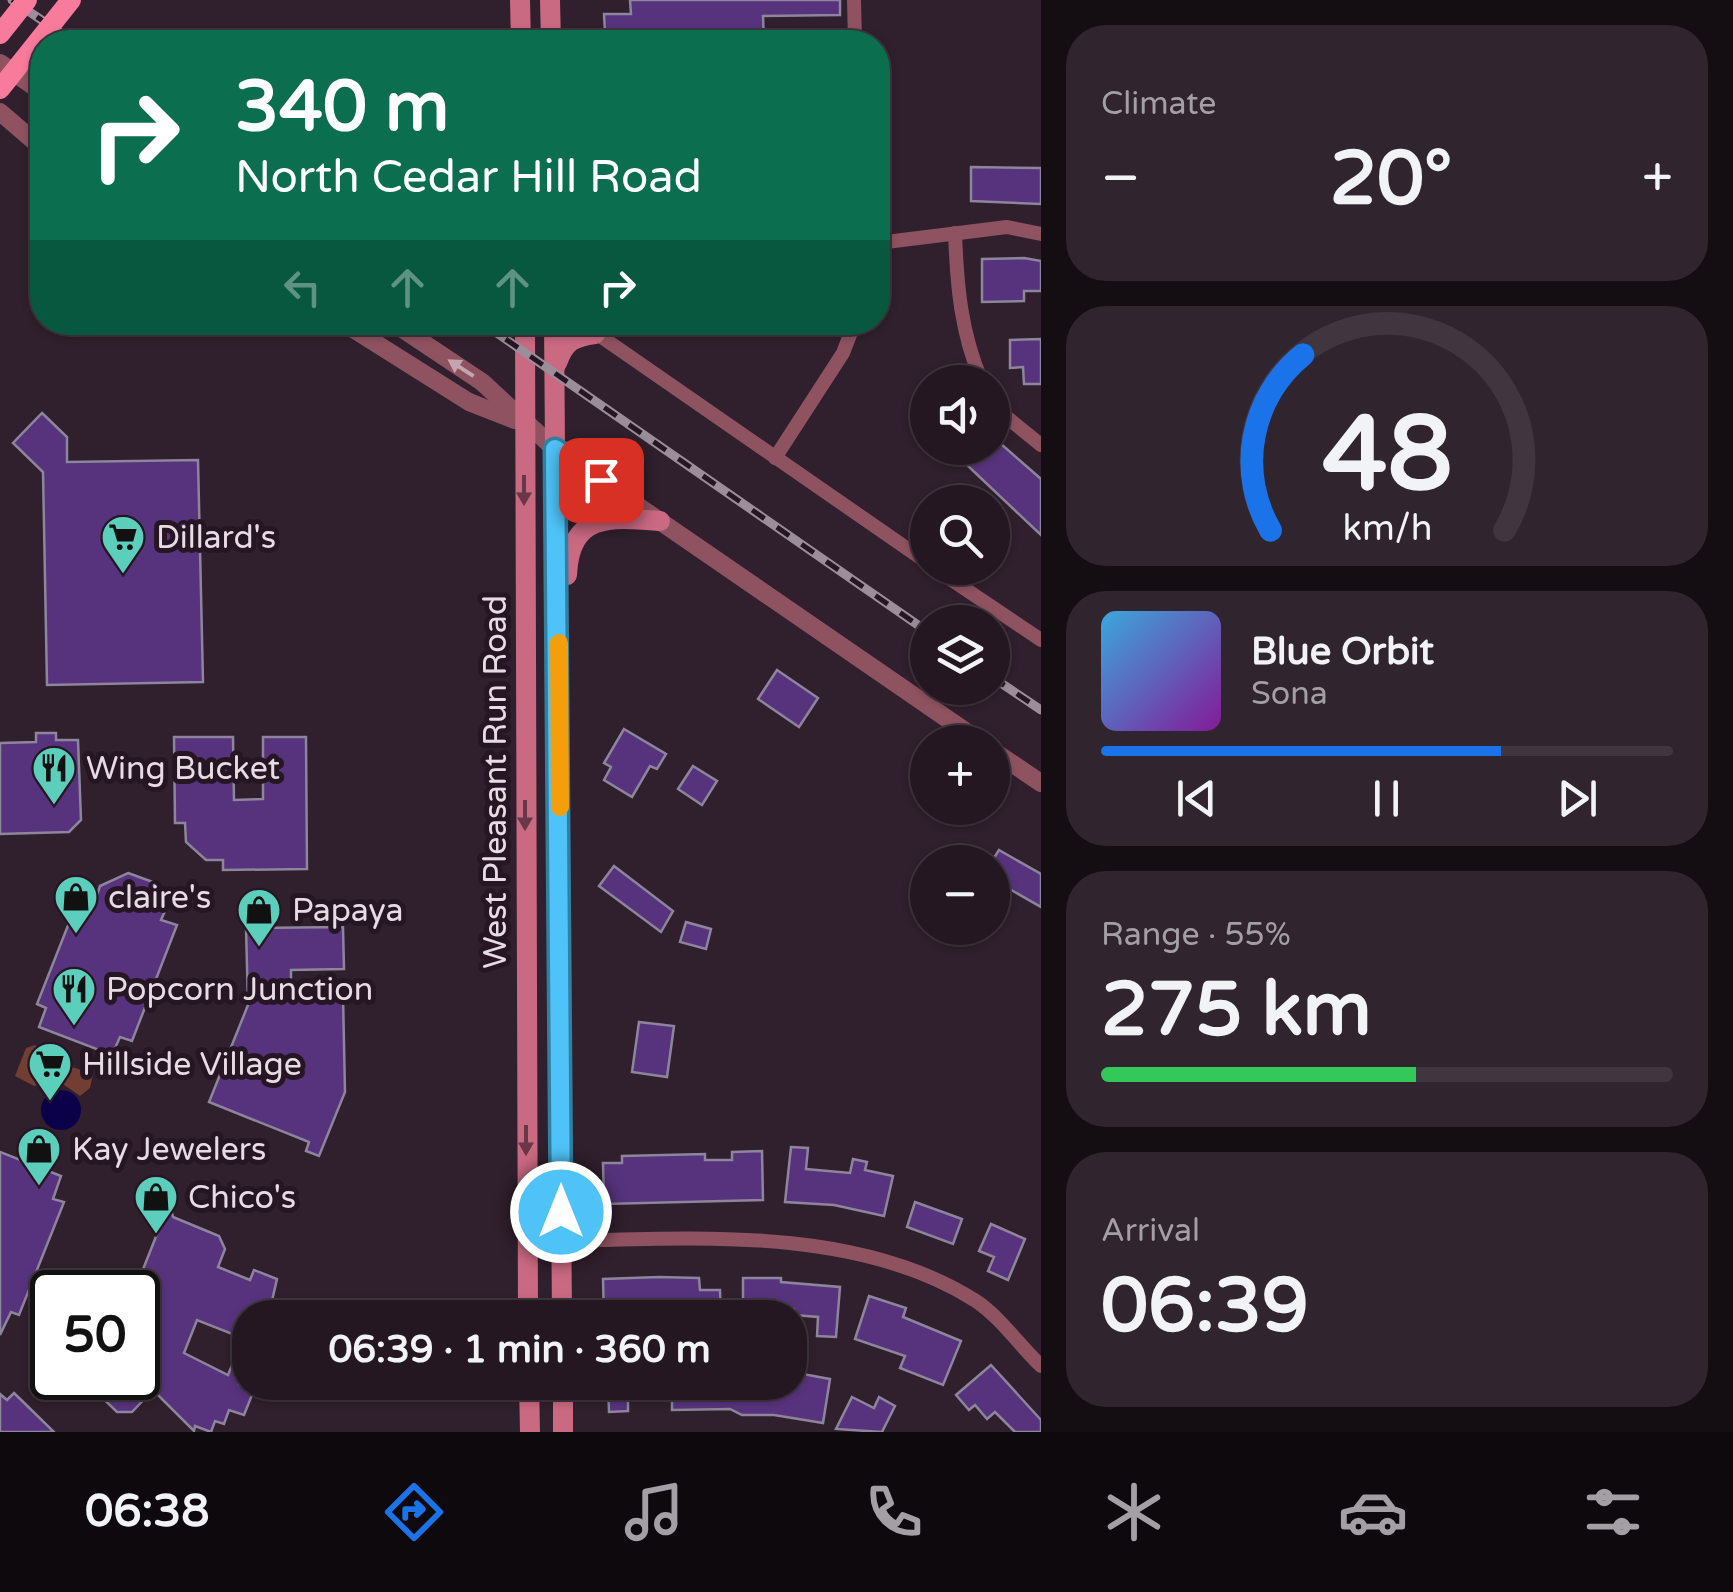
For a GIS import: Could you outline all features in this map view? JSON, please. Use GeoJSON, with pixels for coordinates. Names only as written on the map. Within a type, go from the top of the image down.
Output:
{"type":"FeatureCollection","features":[{"type":"Feature","properties":{"kind":"main road"},"geometry":{"type":"LineString","coordinates":[[0,34],[27,0]]}},
{"type":"Feature","properties":{"kind":"main road"},"geometry":{"type":"LineString","coordinates":[[46,30],[70,0]]}},
{"type":"Feature","properties":{"kind":"main road"},"geometry":{"type":"LineString","coordinates":[[520,0],[521,30]]}},
{"type":"Feature","properties":{"kind":"main road"},"geometry":{"type":"LineString","coordinates":[[550,0],[551,30]]}},
{"type":"Feature","properties":{"kind":"main road"},"geometry":{"type":"LineString","coordinates":[[0,89],[30,51]]}},
{"type":"Feature","properties":{"kind":"main road","name":"West Pleasant Run Road"},"geometry":{"type":"LineString","coordinates":[[526,335],[528,1300]]}},
{"type":"Feature","properties":{"kind":"main road","name":"West Pleasant Run Road"},"geometry":{"type":"LineString","coordinates":[[554,335],[560,702],[562,1300]]}},
{"type":"Feature","properties":{"kind":"main road"},"geometry":{"type":"LineString","coordinates":[[554,374],[563,346],[577,335]]}},
{"type":"Feature","properties":{"kind":"main road"},"geometry":{"type":"LineString","coordinates":[[560,702],[568,562],[577,535],[613,517],[660,521]]}},
{"type":"Feature","properties":{"kind":"main road"},"geometry":{"type":"LineString","coordinates":[[529,1400],[530,1432]]}},
{"type":"Feature","properties":{"kind":"main road"},"geometry":{"type":"LineString","coordinates":[[562,1400],[563,1432]]}},
{"type":"Feature","properties":{"kind":"street"},"geometry":{"type":"LineString","coordinates":[[854,0],[855,30]]}},
{"type":"Feature","properties":{"kind":"street"},"geometry":{"type":"LineString","coordinates":[[0,63],[30,84]]}},
{"type":"Feature","properties":{"kind":"street"},"geometry":{"type":"LineString","coordinates":[[0,112],[30,138]]}},
{"type":"Feature","properties":{"kind":"street"},"geometry":{"type":"LineString","coordinates":[[890,242],[1007,227],[1040,234]]}},
{"type":"Feature","properties":{"kind":"street"},"geometry":{"type":"LineString","coordinates":[[955,234],[958,301],[975,365]]}},
{"type":"Feature","properties":{"kind":"street"},"geometry":{"type":"LineString","coordinates":[[363,335],[470,402],[524,423]]}},
{"type":"Feature","properties":{"kind":"street"},"geometry":{"type":"LineString","coordinates":[[412,335],[482,382],[555,449],[956,725]]}},
{"type":"Feature","properties":{"kind":"street"},"geometry":{"type":"LineString","coordinates":[[598,335],[910,551]]}},
{"type":"Feature","properties":{"kind":"street"},"geometry":{"type":"LineString","coordinates":[[775,458],[843,352],[850,335]]}},
{"type":"Feature","properties":{"kind":"street"},"geometry":{"type":"LineString","coordinates":[[1010,420],[1040,445]]}},
{"type":"Feature","properties":{"kind":"street"},"geometry":{"type":"LineString","coordinates":[[959,585],[1040,640]]}},
{"type":"Feature","properties":{"kind":"street"},"geometry":{"type":"LineString","coordinates":[[1010,763],[1040,784]]}},
{"type":"Feature","properties":{"kind":"street"},"geometry":{"type":"LineString","coordinates":[[526,1242],[777,1238],[922,1272],[979,1303],[1040,1366]]}},
{"type":"Feature","properties":{"kind":"shaded area"},"geometry":{"type":"Polygon","coordinates":[[[35,1045],[60,1063],[93,1074],[90,1088],[80,1096],[57,1080],[34,1086],[15,1076],[26,1048],[35,1045]]]}},
{"type":"Feature","properties":{"kind":"shaded area"},"geometry":{"type":"Polygon","coordinates":[[[61,1090],[75,1096],[81,1110],[75,1124],[61,1130],[47,1124],[41,1110],[47,1096],[61,1090]]]}},
{"type":"Feature","properties":{"kind":"building"},"geometry":{"type":"Polygon","coordinates":[[[630,0],[840,0],[840,15],[763,16],[764,30],[605,30],[604,14],[631,14],[630,0]]]}},
{"type":"Feature","properties":{"kind":"building"},"geometry":{"type":"Polygon","coordinates":[[[971,167],[1041,168],[1041,204],[971,201],[971,167]]]}},
{"type":"Feature","properties":{"kind":"building"},"geometry":{"type":"Polygon","coordinates":[[[982,259],[1041,261],[1041,291],[1024,291],[1024,301],[982,302],[982,259]]]}},
{"type":"Feature","properties":{"kind":"building"},"geometry":{"type":"Polygon","coordinates":[[[1041,339],[1041,384],[1024,384],[1023,367],[1010,368],[1010,340],[1041,339]]]}},
{"type":"Feature","properties":{"kind":"building","name":"Dillard's"},"geometry":{"type":"Polygon","coordinates":[[[42,413],[67,437],[67,462],[198,460],[203,682],[47,685],[43,472],[13,443],[42,413]]]}},
{"type":"Feature","properties":{"kind":"building"},"geometry":{"type":"Polygon","coordinates":[[[1010,452],[1041,479],[1041,535],[1010,506],[1010,485],[988,485],[967,465],[1010,465],[1010,452]]]}},
{"type":"Feature","properties":{"kind":"building"},"geometry":{"type":"Polygon","coordinates":[[[777,670],[818,698],[799,727],[758,699],[777,670]]]}},
{"type":"Feature","properties":{"kind":"building"},"geometry":{"type":"Polygon","coordinates":[[[624,729],[666,754],[657,769],[650,766],[632,797],[604,780],[611,767],[604,763],[624,729]]]}},
{"type":"Feature","properties":{"kind":"building"},"geometry":{"type":"Polygon","coordinates":[[[36,733],[56,733],[56,740],[78,740],[81,820],[69,832],[0,834],[0,743],[36,742],[36,733]]]}},
{"type":"Feature","properties":{"kind":"building"},"geometry":{"type":"Polygon","coordinates":[[[174,737],[233,737],[234,800],[263,799],[263,737],[306,737],[307,869],[223,870],[223,860],[206,860],[186,842],[185,823],[175,823],[174,737]]]}},
{"type":"Feature","properties":{"kind":"building"},"geometry":{"type":"Polygon","coordinates":[[[693,766],[717,781],[702,805],[678,789],[693,766]]]}},
{"type":"Feature","properties":{"kind":"building"},"geometry":{"type":"Polygon","coordinates":[[[1010,856],[1041,874],[1041,907],[1010,889],[1010,856]]]}},
{"type":"Feature","properties":{"kind":"building"},"geometry":{"type":"Polygon","coordinates":[[[614,866],[673,911],[661,932],[599,886],[614,866]]]}},
{"type":"Feature","properties":{"kind":"building"},"geometry":{"type":"Polygon","coordinates":[[[128,873],[153,882],[165,911],[161,920],[177,925],[132,1041],[120,1037],[112,1055],[39,1027],[46,1008],[37,1004],[82,890],[97,895],[100,886],[128,873]]]}},
{"type":"Feature","properties":{"kind":"building"},"geometry":{"type":"Polygon","coordinates":[[[686,922],[711,929],[706,949],[680,942],[686,922]]]}},
{"type":"Feature","properties":{"kind":"building"},"geometry":{"type":"Polygon","coordinates":[[[343,927],[344,969],[291,970],[291,996],[343,995],[345,1092],[319,1156],[306,1151],[309,1142],[209,1102],[248,1005],[246,928],[343,927]]]}},
{"type":"Feature","properties":{"kind":"building"},"geometry":{"type":"Polygon","coordinates":[[[639,1022],[674,1026],[667,1077],[632,1072],[639,1022]]]}},
{"type":"Feature","properties":{"kind":"building"},"geometry":{"type":"Polygon","coordinates":[[[791,1147],[808,1148],[806,1169],[850,1173],[853,1159],[867,1162],[865,1170],[893,1176],[884,1216],[834,1205],[785,1202],[791,1147]]]}},
{"type":"Feature","properties":{"kind":"building"},"geometry":{"type":"Polygon","coordinates":[[[762,1151],[763,1200],[604,1204],[603,1163],[622,1163],[622,1156],[705,1154],[705,1160],[732,1160],[732,1152],[762,1151]]]}},
{"type":"Feature","properties":{"kind":"building"},"geometry":{"type":"Polygon","coordinates":[[[0,1152],[61,1176],[53,1199],[64,1202],[37,1270],[30,1270],[30,1287],[19,1315],[11,1312],[0,1335],[0,1152]]]}},
{"type":"Feature","properties":{"kind":"building"},"geometry":{"type":"Polygon","coordinates":[[[915,1202],[962,1219],[953,1244],[907,1227],[915,1202]]]}},
{"type":"Feature","properties":{"kind":"building"},"geometry":{"type":"Polygon","coordinates":[[[165,1204],[170,1206],[173,1217],[219,1236],[225,1249],[218,1267],[250,1280],[254,1270],[277,1279],[272,1300],[232,1300],[232,1334],[197,1320],[184,1353],[228,1375],[232,1365],[232,1400],[250,1400],[244,1415],[229,1410],[224,1424],[215,1421],[211,1432],[195,1426],[194,1431],[160,1397],[160,1270],[143,1270],[161,1224],[154,1212],[165,1204]]]}},
{"type":"Feature","properties":{"kind":"building"},"geometry":{"type":"Polygon","coordinates":[[[991,1224],[1025,1239],[1008,1280],[988,1271],[994,1257],[979,1251],[991,1224]]]}},
{"type":"Feature","properties":{"kind":"building"},"geometry":{"type":"Polygon","coordinates":[[[699,1278],[700,1290],[720,1290],[720,1300],[604,1300],[603,1279],[699,1278]]]}},
{"type":"Feature","properties":{"kind":"building"},"geometry":{"type":"Polygon","coordinates":[[[743,1278],[781,1278],[781,1282],[840,1287],[836,1337],[817,1336],[818,1317],[807,1316],[807,1300],[743,1300],[743,1278]]]}},
{"type":"Feature","properties":{"kind":"building"},"geometry":{"type":"Polygon","coordinates":[[[869,1296],[906,1308],[903,1317],[961,1341],[943,1385],[900,1368],[905,1356],[855,1339],[869,1296]]]}},
{"type":"Feature","properties":{"kind":"building"},"geometry":{"type":"Polygon","coordinates":[[[991,1365],[1041,1420],[1041,1432],[1015,1432],[995,1412],[987,1419],[975,1405],[969,1410],[956,1395],[991,1365]]]}},
{"type":"Feature","properties":{"kind":"building"},"geometry":{"type":"Polygon","coordinates":[[[807,1375],[830,1379],[823,1423],[774,1415],[742,1415],[730,1409],[672,1410],[672,1400],[807,1400],[807,1375]]]}},
{"type":"Feature","properties":{"kind":"building"},"geometry":{"type":"Polygon","coordinates":[[[14,1393],[54,1432],[0,1432],[0,1394],[7,1400],[14,1393]]]}},
{"type":"Feature","properties":{"kind":"building"},"geometry":{"type":"Polygon","coordinates":[[[852,1397],[874,1408],[879,1397],[895,1406],[882,1432],[836,1429],[852,1397]]]}},
{"type":"Feature","properties":{"kind":"building"},"geometry":{"type":"Polygon","coordinates":[[[105,1400],[143,1400],[132,1412],[117,1412],[105,1400]]]}},
{"type":"Feature","properties":{"kind":"building"},"geometry":{"type":"Polygon","coordinates":[[[609,1400],[628,1400],[628,1411],[609,1412],[609,1400]]]}},
{"type":"Feature","properties":{"kind":"railway"},"geometry":{"type":"LineString","coordinates":[[12,0],[56,30]]}},
{"type":"Feature","properties":{"kind":"railway"},"geometry":{"type":"LineString","coordinates":[[500,335],[910,620]]}},
{"type":"Feature","properties":{"kind":"railway"},"geometry":{"type":"LineString","coordinates":[[1010,689],[1041,710]]}},
{"type":"Feature","properties":{"kind":"slow traffic"},"geometry":{"type":"LineString","coordinates":[[559,643],[560,807]]}},
{"type":"Feature","properties":{"kind":"place","name":"Dillard's"},"geometry":{"type":"Point","coordinates":[123,575]}},
{"type":"Feature","properties":{"kind":"place","name":"Wing Bucket"},"geometry":{"type":"Point","coordinates":[54,806]}},
{"type":"Feature","properties":{"kind":"place","name":"claire's"},"geometry":{"type":"Point","coordinates":[76,935]}},
{"type":"Feature","properties":{"kind":"place","name":"Papaya"},"geometry":{"type":"Point","coordinates":[259,948]}},
{"type":"Feature","properties":{"kind":"place","name":"Popcorn Junction"},"geometry":{"type":"Point","coordinates":[74,1027]}},
{"type":"Feature","properties":{"kind":"place","name":"Hillside Village"},"geometry":{"type":"Point","coordinates":[50,1102]}},
{"type":"Feature","properties":{"kind":"place","name":"Kay Jewelers"},"geometry":{"type":"Point","coordinates":[39,1187]}},
{"type":"Feature","properties":{"kind":"place","name":"Chico's"},"geometry":{"type":"Point","coordinates":[156,1235]}},
{"type":"Feature","properties":{"kind":"route"},"geometry":{"type":"LineString","coordinates":[[561,1212],[560,702],[555,449],[601,480]]}}]}
